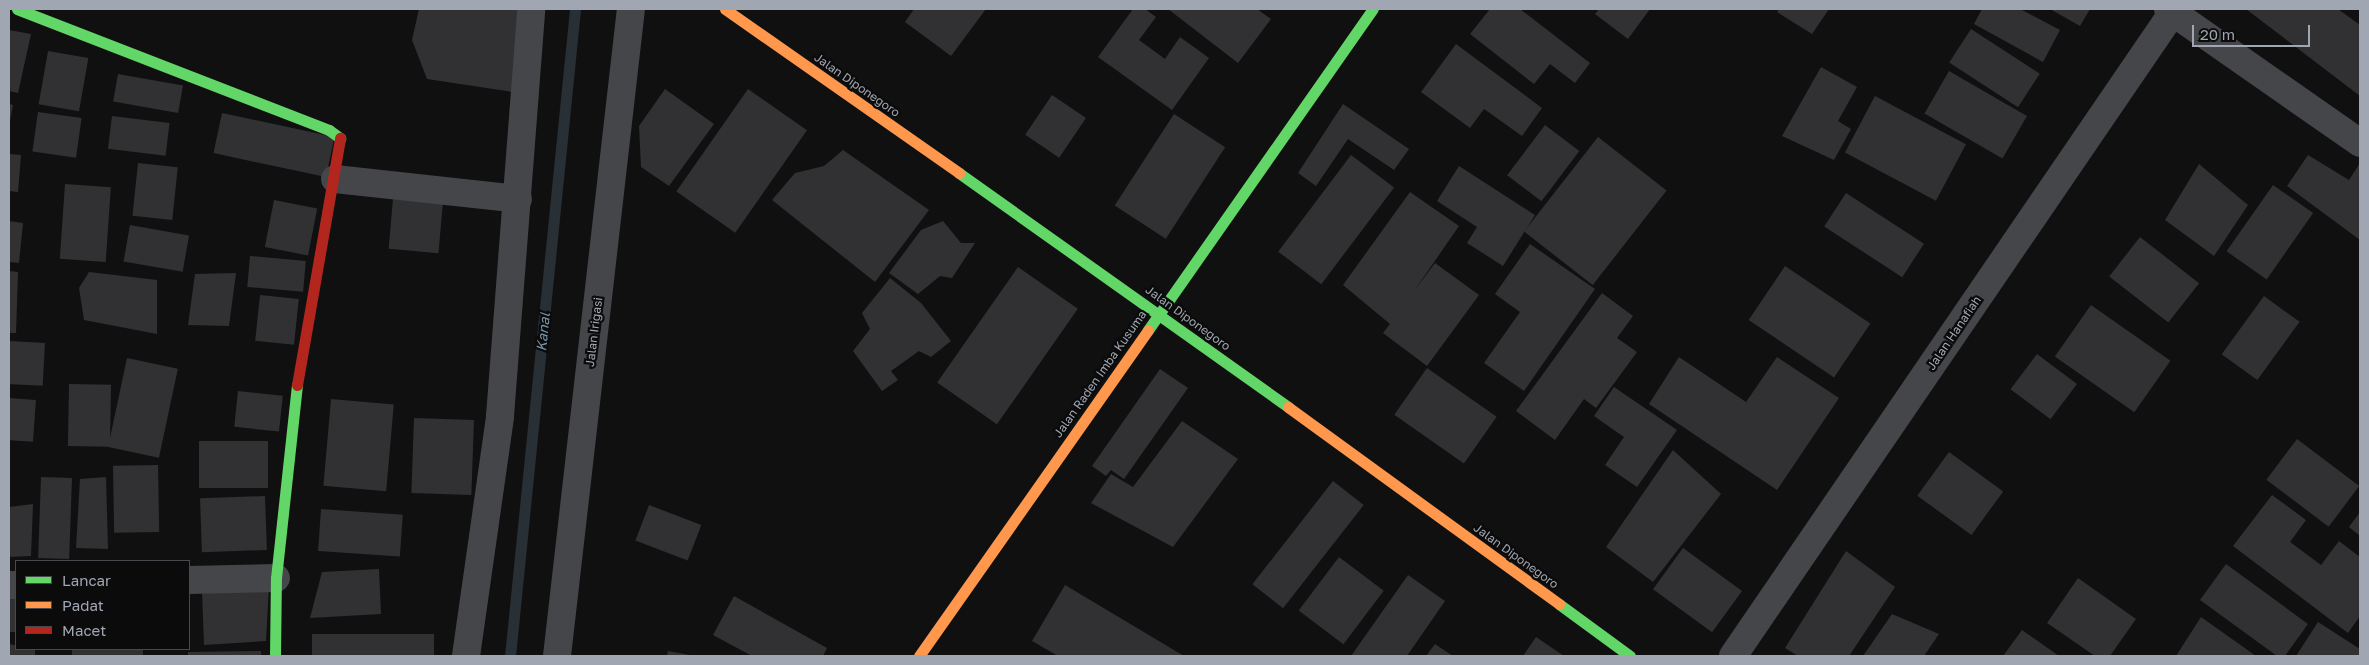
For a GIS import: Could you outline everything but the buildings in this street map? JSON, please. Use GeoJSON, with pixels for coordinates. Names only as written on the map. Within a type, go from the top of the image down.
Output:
{"type":"FeatureCollection","features":[{"type":"Feature","properties":{"kind":"street"},"geometry":{"type":"LineString","coordinates":[[17,9],[336,134],[341,144],[298,379],[276,578],[275,656]]}},
{"type":"Feature","properties":{"kind":"street"},"geometry":{"type":"LineString","coordinates":[[466,656],[500,416],[531,9]]}},
{"type":"Feature","properties":{"kind":"street","name":"Jalan Irigasi"},"geometry":{"type":"LineString","coordinates":[[557,656],[631,9]]}},
{"type":"Feature","properties":{"kind":"street","name":"Jalan Diponegoro"},"geometry":{"type":"LineString","coordinates":[[725,9],[1159,314],[1630,656]]}},
{"type":"Feature","properties":{"kind":"street","name":"Jalan Raden Imba Kusuma"},"geometry":{"type":"LineString","coordinates":[[919,656],[1373,9]]}},
{"type":"Feature","properties":{"kind":"street"},"geometry":{"type":"LineString","coordinates":[[2172,10],[2360,142]]}},
{"type":"Feature","properties":{"kind":"street","name":"Jalan Hanafiah"},"geometry":{"type":"LineString","coordinates":[[1733,656],[2172,10]]}},
{"type":"Feature","properties":{"kind":"street"},"geometry":{"type":"LineString","coordinates":[[335,179],[518,199]]}},
{"type":"Feature","properties":{"kind":"street"},"geometry":{"type":"LineString","coordinates":[[190,580],[276,578]]}},
{"type":"Feature","properties":{"kind":"waterway","name":"Kanal"},"geometry":{"type":"LineString","coordinates":[[510,656],[575,9]]}},
{"type":"Feature","properties":{"kind":"traffic: fast"},"geometry":{"type":"LineString","coordinates":[[17,9],[329,130],[340,138]]}},
{"type":"Feature","properties":{"kind":"traffic: fast"},"geometry":{"type":"LineString","coordinates":[[1148,330],[1373,9]]}},
{"type":"Feature","properties":{"kind":"traffic: fast"},"geometry":{"type":"LineString","coordinates":[[959,173],[1288,407]]}},
{"type":"Feature","properties":{"kind":"traffic: fast"},"geometry":{"type":"LineString","coordinates":[[275,656],[276,578],[297,385]]}},
{"type":"Feature","properties":{"kind":"traffic: fast"},"geometry":{"type":"LineString","coordinates":[[1559,604],[1630,656]]}},
{"type":"Feature","properties":{"kind":"traffic: slow"},"geometry":{"type":"LineString","coordinates":[[725,9],[959,173]]}},
{"type":"Feature","properties":{"kind":"traffic: slow"},"geometry":{"type":"LineString","coordinates":[[919,656],[1148,330]]}},
{"type":"Feature","properties":{"kind":"traffic: slow"},"geometry":{"type":"LineString","coordinates":[[1288,407],[1559,604]]}},
{"type":"Feature","properties":{"kind":"traffic: jam"},"geometry":{"type":"LineString","coordinates":[[297,385],[340,138]]}}]}
